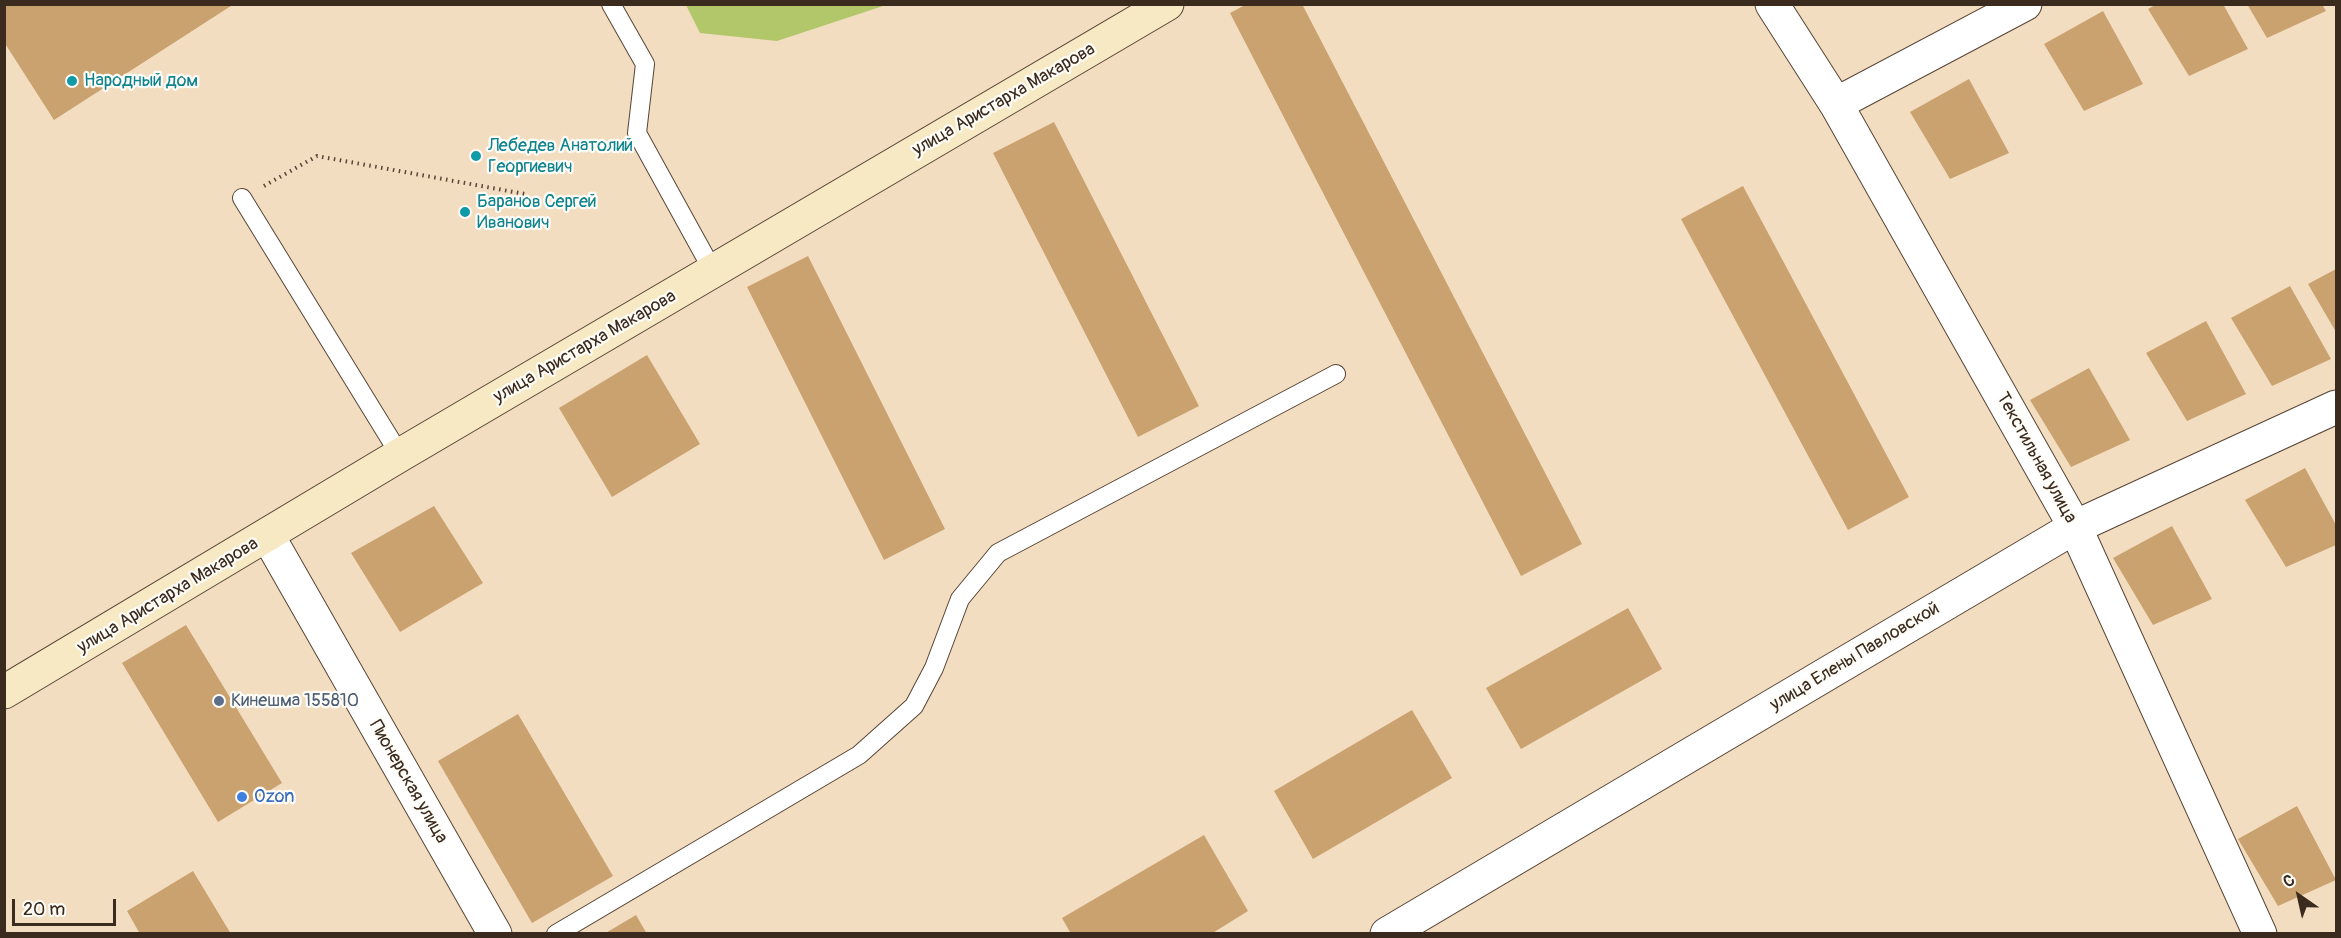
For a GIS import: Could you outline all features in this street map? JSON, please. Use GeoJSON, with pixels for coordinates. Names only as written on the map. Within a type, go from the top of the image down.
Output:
{"type":"FeatureCollection","features":[{"type":"Feature","properties":{"kind":"street","name":"улица Аристарха Макарова"},"geometry":{"type":"LineString","coordinates":[[4,692],[400,455],[1167,4]]}},
{"type":"Feature","properties":{"kind":"street","name":"Текстильная улица"},"geometry":{"type":"LineString","coordinates":[[1772,4],[1836,104],[2075,527],[2260,933]]}},
{"type":"Feature","properties":{"kind":"street"},"geometry":{"type":"LineString","coordinates":[[1836,104],[2025,4]]}},
{"type":"Feature","properties":{"kind":"street","name":"улица Елены Павловской"},"geometry":{"type":"LineString","coordinates":[[1387,933],[2075,527],[2337,407]]}},
{"type":"Feature","properties":{"kind":"street","name":"Пионерская улица"},"geometry":{"type":"LineString","coordinates":[[268,536],[495,933]]}},
{"type":"Feature","properties":{"kind":"lane"},"geometry":{"type":"LineString","coordinates":[[611,4],[645,64],[637,132],[713,272]]}},
{"type":"Feature","properties":{"kind":"lane"},"geometry":{"type":"LineString","coordinates":[[242,198],[400,455]]}},
{"type":"Feature","properties":{"kind":"lane"},"geometry":{"type":"LineString","coordinates":[[556,933],[859,755],[914,706],[934,668],[960,599],[999,553],[1336,374]]}},
{"type":"Feature","properties":{"kind":"path"},"geometry":{"type":"LineString","coordinates":[[242,198],[317,156],[525,194]]}},
{"type":"Feature","properties":{"kind":"green space"},"geometry":{"type":"Polygon","coordinates":[[[686,5],[886,5],[777,41],[700,33],[686,5]]]}},
{"type":"Feature","properties":{"kind":"building","name":"Народный дом"},"geometry":{"type":"Polygon","coordinates":[[[4,4],[234,4],[54,120],[4,42],[4,4]]]}},
{"type":"Feature","properties":{"kind":"building"},"geometry":{"type":"Polygon","coordinates":[[[1247,4],[1302,4],[1582,544],[1521,576],[1230,13],[1247,4]]]}},
{"type":"Feature","properties":{"kind":"building"},"geometry":{"type":"Polygon","coordinates":[[[2157,4],[2223,4],[2248,49],[2189,76],[2148,9],[2157,4]]]}},
{"type":"Feature","properties":{"kind":"building"},"geometry":{"type":"Polygon","coordinates":[[[2247,4],[2322,4],[2326,11],[2267,38],[2247,4]]]}},
{"type":"Feature","properties":{"kind":"building"},"geometry":{"type":"Polygon","coordinates":[[[2103,11],[2143,84],[2084,111],[2044,44],[2103,11]]]}},
{"type":"Feature","properties":{"kind":"building"},"geometry":{"type":"Polygon","coordinates":[[[1969,79],[2009,153],[1950,179],[1910,112],[1969,79]]]}},
{"type":"Feature","properties":{"kind":"building"},"geometry":{"type":"Polygon","coordinates":[[[1054,122],[1199,406],[1138,437],[993,153],[1054,122]]]}},
{"type":"Feature","properties":{"kind":"building"},"geometry":{"type":"Polygon","coordinates":[[[1743,186],[1909,497],[1848,530],[1681,219],[1743,186]]]}},
{"type":"Feature","properties":{"kind":"building"},"geometry":{"type":"Polygon","coordinates":[[[808,256],[945,529],[884,560],[747,287],[808,256]]]}},
{"type":"Feature","properties":{"kind":"building"},"geometry":{"type":"Polygon","coordinates":[[[2336,269],[2336,332],[2308,284],[2336,269]]]}},
{"type":"Feature","properties":{"kind":"building"},"geometry":{"type":"Polygon","coordinates":[[[2290,286],[2331,359],[2272,386],[2231,318],[2290,286]]]}},
{"type":"Feature","properties":{"kind":"building"},"geometry":{"type":"Polygon","coordinates":[[[2206,321],[2246,394],[2187,421],[2146,353],[2206,321]]]}},
{"type":"Feature","properties":{"kind":"building"},"geometry":{"type":"Polygon","coordinates":[[[647,355],[700,444],[612,497],[559,408],[647,355]]]}},
{"type":"Feature","properties":{"kind":"building"},"geometry":{"type":"Polygon","coordinates":[[[2089,368],[2130,440],[2071,467],[2030,400],[2089,368]]]}},
{"type":"Feature","properties":{"kind":"building"},"geometry":{"type":"Polygon","coordinates":[[[2305,468],[2336,525],[2336,545],[2286,567],[2245,500],[2305,468]]]}},
{"type":"Feature","properties":{"kind":"building"},"geometry":{"type":"Polygon","coordinates":[[[434,506],[483,583],[400,632],[351,553],[434,506]]]}},
{"type":"Feature","properties":{"kind":"building"},"geometry":{"type":"Polygon","coordinates":[[[2172,526],[2212,599],[2153,625],[2113,558],[2172,526]]]}},
{"type":"Feature","properties":{"kind":"building"},"geometry":{"type":"Polygon","coordinates":[[[1628,608],[1662,669],[1521,749],[1486,688],[1628,608]]]}},
{"type":"Feature","properties":{"kind":"building"},"geometry":{"type":"Polygon","coordinates":[[[186,625],[282,783],[218,822],[122,663],[186,625]]]}},
{"type":"Feature","properties":{"kind":"building"},"geometry":{"type":"Polygon","coordinates":[[[1412,710],[1452,778],[1313,859],[1274,791],[1412,710]]]}},
{"type":"Feature","properties":{"kind":"building"},"geometry":{"type":"Polygon","coordinates":[[[518,714],[613,876],[532,923],[438,761],[518,714]]]}},
{"type":"Feature","properties":{"kind":"building"},"geometry":{"type":"Polygon","coordinates":[[[2297,806],[2336,880],[2278,906],[2238,839],[2297,806]]]}},
{"type":"Feature","properties":{"kind":"building"},"geometry":{"type":"Polygon","coordinates":[[[1204,835],[1248,911],[1211,934],[1071,934],[1062,918],[1204,835]]]}},
{"type":"Feature","properties":{"kind":"building"},"geometry":{"type":"Polygon","coordinates":[[[193,871],[231,934],[140,934],[127,911],[193,871]]]}},
{"type":"Feature","properties":{"kind":"building"},"geometry":{"type":"Polygon","coordinates":[[[636,915],[647,934],[604,934],[636,915]]]}},
{"type":"Feature","properties":{"kind":"place","name":"Народный дом"},"geometry":{"type":"Point","coordinates":[72,81]}},
{"type":"Feature","properties":{"kind":"place","name":"Лебедев Анатолий Георгиевич"},"geometry":{"type":"Point","coordinates":[476,156]}},
{"type":"Feature","properties":{"kind":"place","name":"Баранов Сергей Иванович"},"geometry":{"type":"Point","coordinates":[465,212]}},
{"type":"Feature","properties":{"kind":"place","name":"Кинешма 155810"},"geometry":{"type":"Point","coordinates":[219,701]}},
{"type":"Feature","properties":{"kind":"place","name":"Ozon"},"geometry":{"type":"Point","coordinates":[242,797]}}]}
